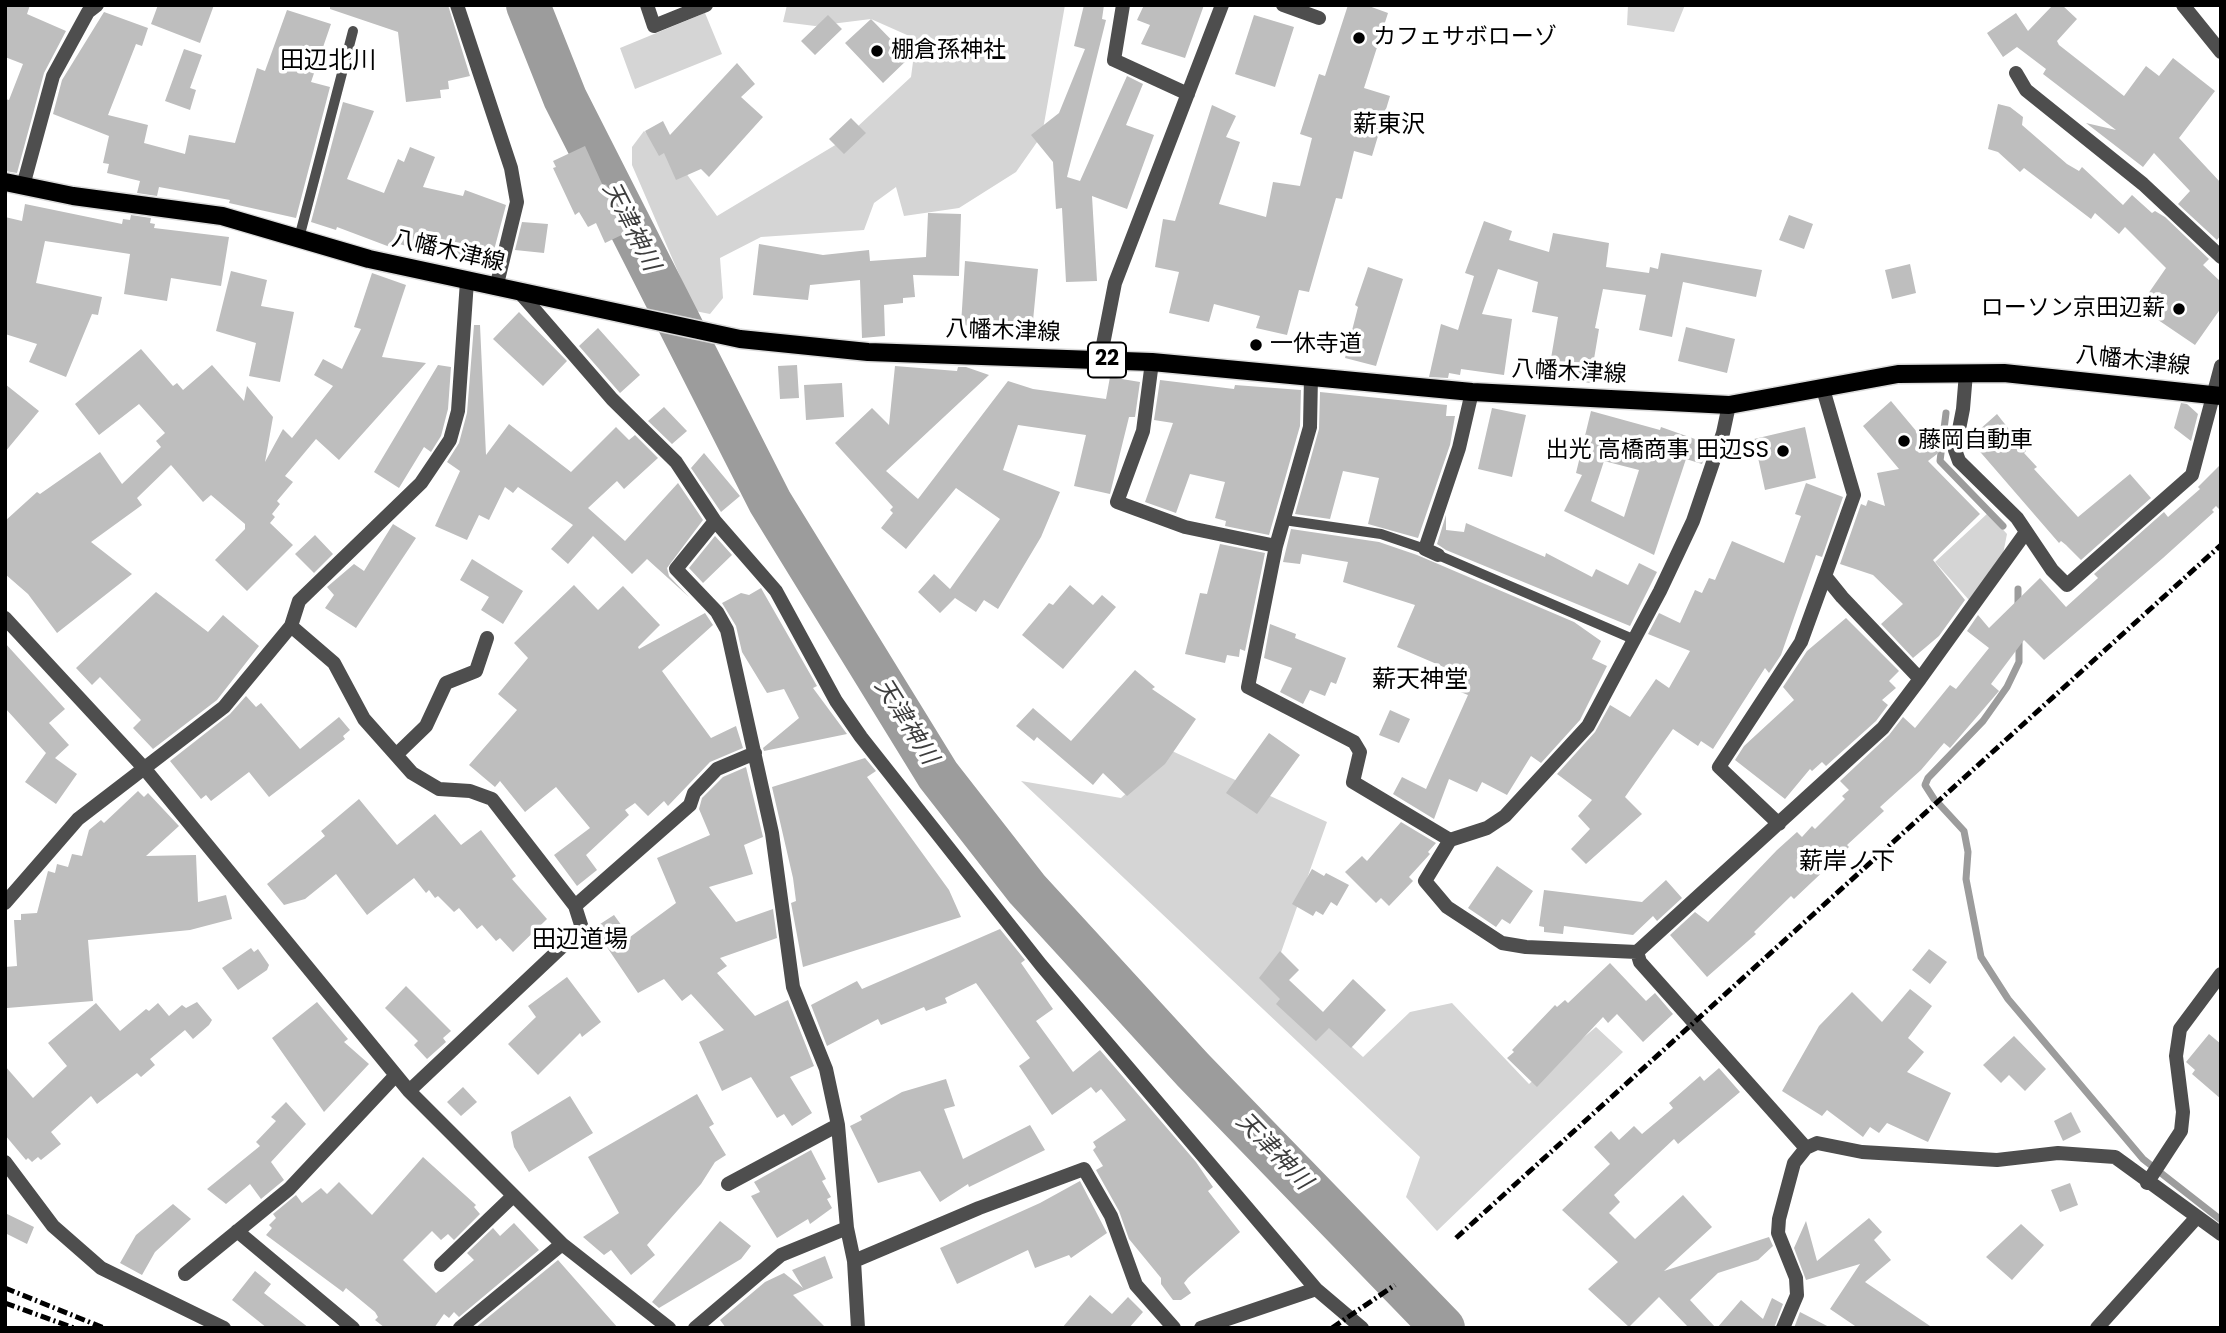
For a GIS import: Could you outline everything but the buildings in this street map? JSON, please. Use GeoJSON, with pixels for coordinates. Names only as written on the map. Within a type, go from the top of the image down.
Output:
{"type":"FeatureCollection","features":[{"type":"Feature","properties":{"kind":"main road","name":"八幡木津線"},"geometry":{"type":"LineString","coordinates":[[5,182],[73,196],[222,216],[521,294],[740,339],[867,352],[1152,362],[1472,392],[1729,405],[1898,374],[2004,373],[2216,396]]}},
{"type":"Feature","properties":{"kind":"street"},"geometry":{"type":"LineString","coordinates":[[23,186],[53,76],[88,12],[97,5]]}},
{"type":"Feature","properties":{"kind":"street"},"geometry":{"type":"LineString","coordinates":[[457,5],[511,168],[517,202],[496,288]]}},
{"type":"Feature","properties":{"kind":"street"},"geometry":{"type":"LineString","coordinates":[[647,5],[654,26],[706,5]]}},
{"type":"Feature","properties":{"kind":"street"},"geometry":{"type":"LineString","coordinates":[[1124,5],[1114,60],[1188,94]]}},
{"type":"Feature","properties":{"kind":"street"},"geometry":{"type":"LineString","coordinates":[[1100,360],[1115,284],[1222,5]]}},
{"type":"Feature","properties":{"kind":"street"},"geometry":{"type":"LineString","coordinates":[[1283,5],[1319,18]]}},
{"type":"Feature","properties":{"kind":"street"},"geometry":{"type":"LineString","coordinates":[[2183,5],[2221,52]]}},
{"type":"Feature","properties":{"kind":"street"},"geometry":{"type":"LineString","coordinates":[[2017,73],[2026,90],[2143,184],[2221,257]]}},
{"type":"Feature","properties":{"kind":"street"},"geometry":{"type":"LineString","coordinates":[[5,903],[78,820],[224,707],[291,626],[299,601],[421,483],[450,440],[458,411],[467,281]]}},
{"type":"Feature","properties":{"kind":"street"},"geometry":{"type":"LineString","coordinates":[[521,294],[612,399],[676,463],[715,521],[776,591],[836,701],[920,813],[1041,965],[1315,1289],[1362,1328]]}},
{"type":"Feature","properties":{"kind":"street"},"geometry":{"type":"LineString","coordinates":[[1152,362],[1143,431],[1117,502],[1185,527],[1276,546]]}},
{"type":"Feature","properties":{"kind":"street"},"geometry":{"type":"LineString","coordinates":[[1966,373],[1963,409],[1955,450],[1959,461],[2017,518],[2067,585],[2192,475],[2216,396],[2221,366]]}},
{"type":"Feature","properties":{"kind":"street"},"geometry":{"type":"LineString","coordinates":[[1311,376],[1310,428],[1276,546],[1248,687],[1354,742],[1360,752],[1353,782],[1450,840]]}},
{"type":"Feature","properties":{"kind":"street"},"geometry":{"type":"LineString","coordinates":[[1779,824],[1719,767],[1801,642],[1854,495],[1823,389]]}},
{"type":"Feature","properties":{"kind":"street"},"geometry":{"type":"LineString","coordinates":[[1431,552],[1472,392]]}},
{"type":"Feature","properties":{"kind":"street"},"geometry":{"type":"LineString","coordinates":[[1729,405],[1723,433],[1693,521],[1588,726],[1505,816],[1487,828],[1450,840],[1425,881],[1447,907],[1502,943],[1526,947],[1637,952],[1883,728],[2026,532]]}},
{"type":"Feature","properties":{"kind":"street"},"geometry":{"type":"LineString","coordinates":[[715,521],[676,569],[717,612],[727,630],[781,885],[793,987],[826,1069],[838,1125],[847,1228],[854,1261],[858,1328]]}},
{"type":"Feature","properties":{"kind":"street"},"geometry":{"type":"LineString","coordinates":[[1825,576],[1920,679]]}},
{"type":"Feature","properties":{"kind":"street"},"geometry":{"type":"LineString","coordinates":[[5,618],[144,768],[410,1091],[512,1197],[562,1244],[669,1328]]}},
{"type":"Feature","properties":{"kind":"street"},"geometry":{"type":"LineString","coordinates":[[291,626],[334,663],[364,719],[412,773],[439,789],[470,791],[492,799],[575,906],[582,928],[410,1091]]}},
{"type":"Feature","properties":{"kind":"street"},"geometry":{"type":"LineString","coordinates":[[396,755],[426,726],[446,683],[476,671],[487,638]]}},
{"type":"Feature","properties":{"kind":"street"},"geometry":{"type":"LineString","coordinates":[[575,906],[690,804],[694,793],[717,769],[755,753]]}},
{"type":"Feature","properties":{"kind":"street"},"geometry":{"type":"LineString","coordinates":[[1637,952],[1640,962],[1806,1148]]}},
{"type":"Feature","properties":{"kind":"street"},"geometry":{"type":"LineString","coordinates":[[2149,1181],[2181,1131],[2183,1112],[2176,1056],[2180,1029],[2221,974]]}},
{"type":"Feature","properties":{"kind":"street"},"geometry":{"type":"LineString","coordinates":[[185,1275],[289,1189],[396,1075]]}},
{"type":"Feature","properties":{"kind":"street"},"geometry":{"type":"LineString","coordinates":[[728,1184],[838,1125]]}},
{"type":"Feature","properties":{"kind":"street"},"geometry":{"type":"LineString","coordinates":[[1783,1328],[1797,1295],[1796,1278],[1778,1233],[1779,1219],[1794,1163],[1806,1148],[1817,1143],[1862,1152],[1997,1160],[2058,1153],[2094,1153],[2115,1157],[2221,1234]]}},
{"type":"Feature","properties":{"kind":"street"},"geometry":{"type":"LineString","coordinates":[[5,1162],[53,1226],[101,1268],[224,1328]]}},
{"type":"Feature","properties":{"kind":"street"},"geometry":{"type":"LineString","coordinates":[[854,1261],[979,1208],[1084,1168],[1111,1216],[1136,1285],[1174,1328]]}},
{"type":"Feature","properties":{"kind":"street"},"geometry":{"type":"LineString","coordinates":[[441,1265],[512,1197]]}},
{"type":"Feature","properties":{"kind":"street"},"geometry":{"type":"LineString","coordinates":[[2097,1328],[2197,1217]]}},
{"type":"Feature","properties":{"kind":"street"},"geometry":{"type":"LineString","coordinates":[[695,1328],[781,1255],[847,1228]]}},
{"type":"Feature","properties":{"kind":"street"},"geometry":{"type":"LineString","coordinates":[[237,1231],[353,1328]]}},
{"type":"Feature","properties":{"kind":"street"},"geometry":{"type":"LineString","coordinates":[[460,1328],[562,1244]]}},
{"type":"Feature","properties":{"kind":"street"},"geometry":{"type":"LineString","coordinates":[[1201,1328],[1315,1289]]}},
{"type":"Feature","properties":{"kind":"lane"},"geometry":{"type":"LineString","coordinates":[[299,238],[353,32]]}},
{"type":"Feature","properties":{"kind":"lane"},"geometry":{"type":"LineString","coordinates":[[1284,520],[1381,534],[1431,552],[1633,639]]}},
{"type":"Feature","properties":{"kind":"shaded area"},"geometry":{"type":"Polygon","coordinates":[[[787,5],[1065,5],[1042,135],[1016,172],[959,208],[904,216],[896,187],[874,203],[864,230],[761,237],[720,258],[723,298],[710,314],[695,311],[632,165],[632,147],[644,131],[678,162],[717,216],[842,141],[911,77],[916,39],[871,19],[815,26],[783,22],[787,5]]]}},
{"type":"Feature","properties":{"kind":"shaded area"},"geometry":{"type":"Polygon","coordinates":[[[1628,5],[1685,5],[1674,32],[1627,25],[1628,5]]]}},
{"type":"Feature","properties":{"kind":"shaded area"},"geometry":{"type":"Polygon","coordinates":[[[705,13],[722,54],[635,89],[620,48],[705,13]]]}},
{"type":"Feature","properties":{"kind":"shaded area"},"geometry":{"type":"Polygon","coordinates":[[[1988,513],[2007,534],[2003,554],[1969,600],[1935,562],[1988,513]]]}},
{"type":"Feature","properties":{"kind":"shaded area"},"geometry":{"type":"Polygon","coordinates":[[[1172,751],[1327,822],[1273,975],[1363,1057],[1410,1012],[1452,1003],[1529,1084],[1596,1027],[1623,1052],[1437,1231],[1406,1197],[1420,1157],[1021,781],[1121,798],[1172,751]]]}},
{"type":"Feature","properties":{"kind":"waterway","name":"天津神川"},"geometry":{"type":"LineString","coordinates":[[528,5],[565,98],[770,502],[938,775],[1027,889],[1193,1070],[1443,1328]]}},
{"type":"Feature","properties":{"kind":"waterway"},"geometry":{"type":"LineString","coordinates":[[1946,413],[1940,461],[2003,526]]}},
{"type":"Feature","properties":{"kind":"waterway"},"geometry":{"type":"LineString","coordinates":[[2018,589],[2018,609]]}},
{"type":"Feature","properties":{"kind":"waterway"},"geometry":{"type":"LineString","coordinates":[[1934,799],[1925,785],[1928,778],[1983,721],[2007,687],[2019,662],[2019,639]]}},
{"type":"Feature","properties":{"kind":"waterway"},"geometry":{"type":"LineString","coordinates":[[1940,805],[1964,831],[1968,852],[1966,879],[1981,957],[2008,999],[2143,1159],[2221,1220]]}},
{"type":"Feature","properties":{"kind":"railway"},"geometry":{"type":"LineString","coordinates":[[1456,1238],[2221,545]]}},
{"type":"Feature","properties":{"kind":"railway"},"geometry":{"type":"LineString","coordinates":[[1332,1328],[1395,1285]]}},
{"type":"Feature","properties":{"kind":"railway"},"geometry":{"type":"LineString","coordinates":[[5,1288],[104,1328]]}},
{"type":"Feature","properties":{"kind":"railway"},"geometry":{"type":"LineString","coordinates":[[5,1303],[74,1328]]}},
{"type":"Feature","properties":{"kind":"place","name":"カフェサボローゾ"},"geometry":{"type":"Point","coordinates":[1359,38]}},
{"type":"Feature","properties":{"kind":"place","name":"棚倉孫神社"},"geometry":{"type":"Point","coordinates":[877,51]}},
{"type":"Feature","properties":{"kind":"place","name":"ローソン京田辺薪"},"geometry":{"type":"Point","coordinates":[2179,309]}},
{"type":"Feature","properties":{"kind":"place","name":"一休寺道"},"geometry":{"type":"Point","coordinates":[1256,345]}},
{"type":"Feature","properties":{"kind":"place","name":"藤岡自動車"},"geometry":{"type":"Point","coordinates":[1904,441]}},
{"type":"Feature","properties":{"kind":"place","name":"出光 高橋商事 田辺SS"},"geometry":{"type":"Point","coordinates":[1783,451]}},
{"type":"Feature","properties":{"kind":"district","name":"田辺北川"},"geometry":{"type":"Point","coordinates":[328,62]}},
{"type":"Feature","properties":{"kind":"district","name":"薪東沢"},"geometry":{"type":"Point","coordinates":[1389,126]}},
{"type":"Feature","properties":{"kind":"district","name":"薪天神堂"},"geometry":{"type":"Point","coordinates":[1420,681]}},
{"type":"Feature","properties":{"kind":"district","name":"薪岸ノ下"},"geometry":{"type":"Point","coordinates":[1847,863]}},
{"type":"Feature","properties":{"kind":"district","name":"田辺道場"},"geometry":{"type":"Point","coordinates":[580,941]}}]}
